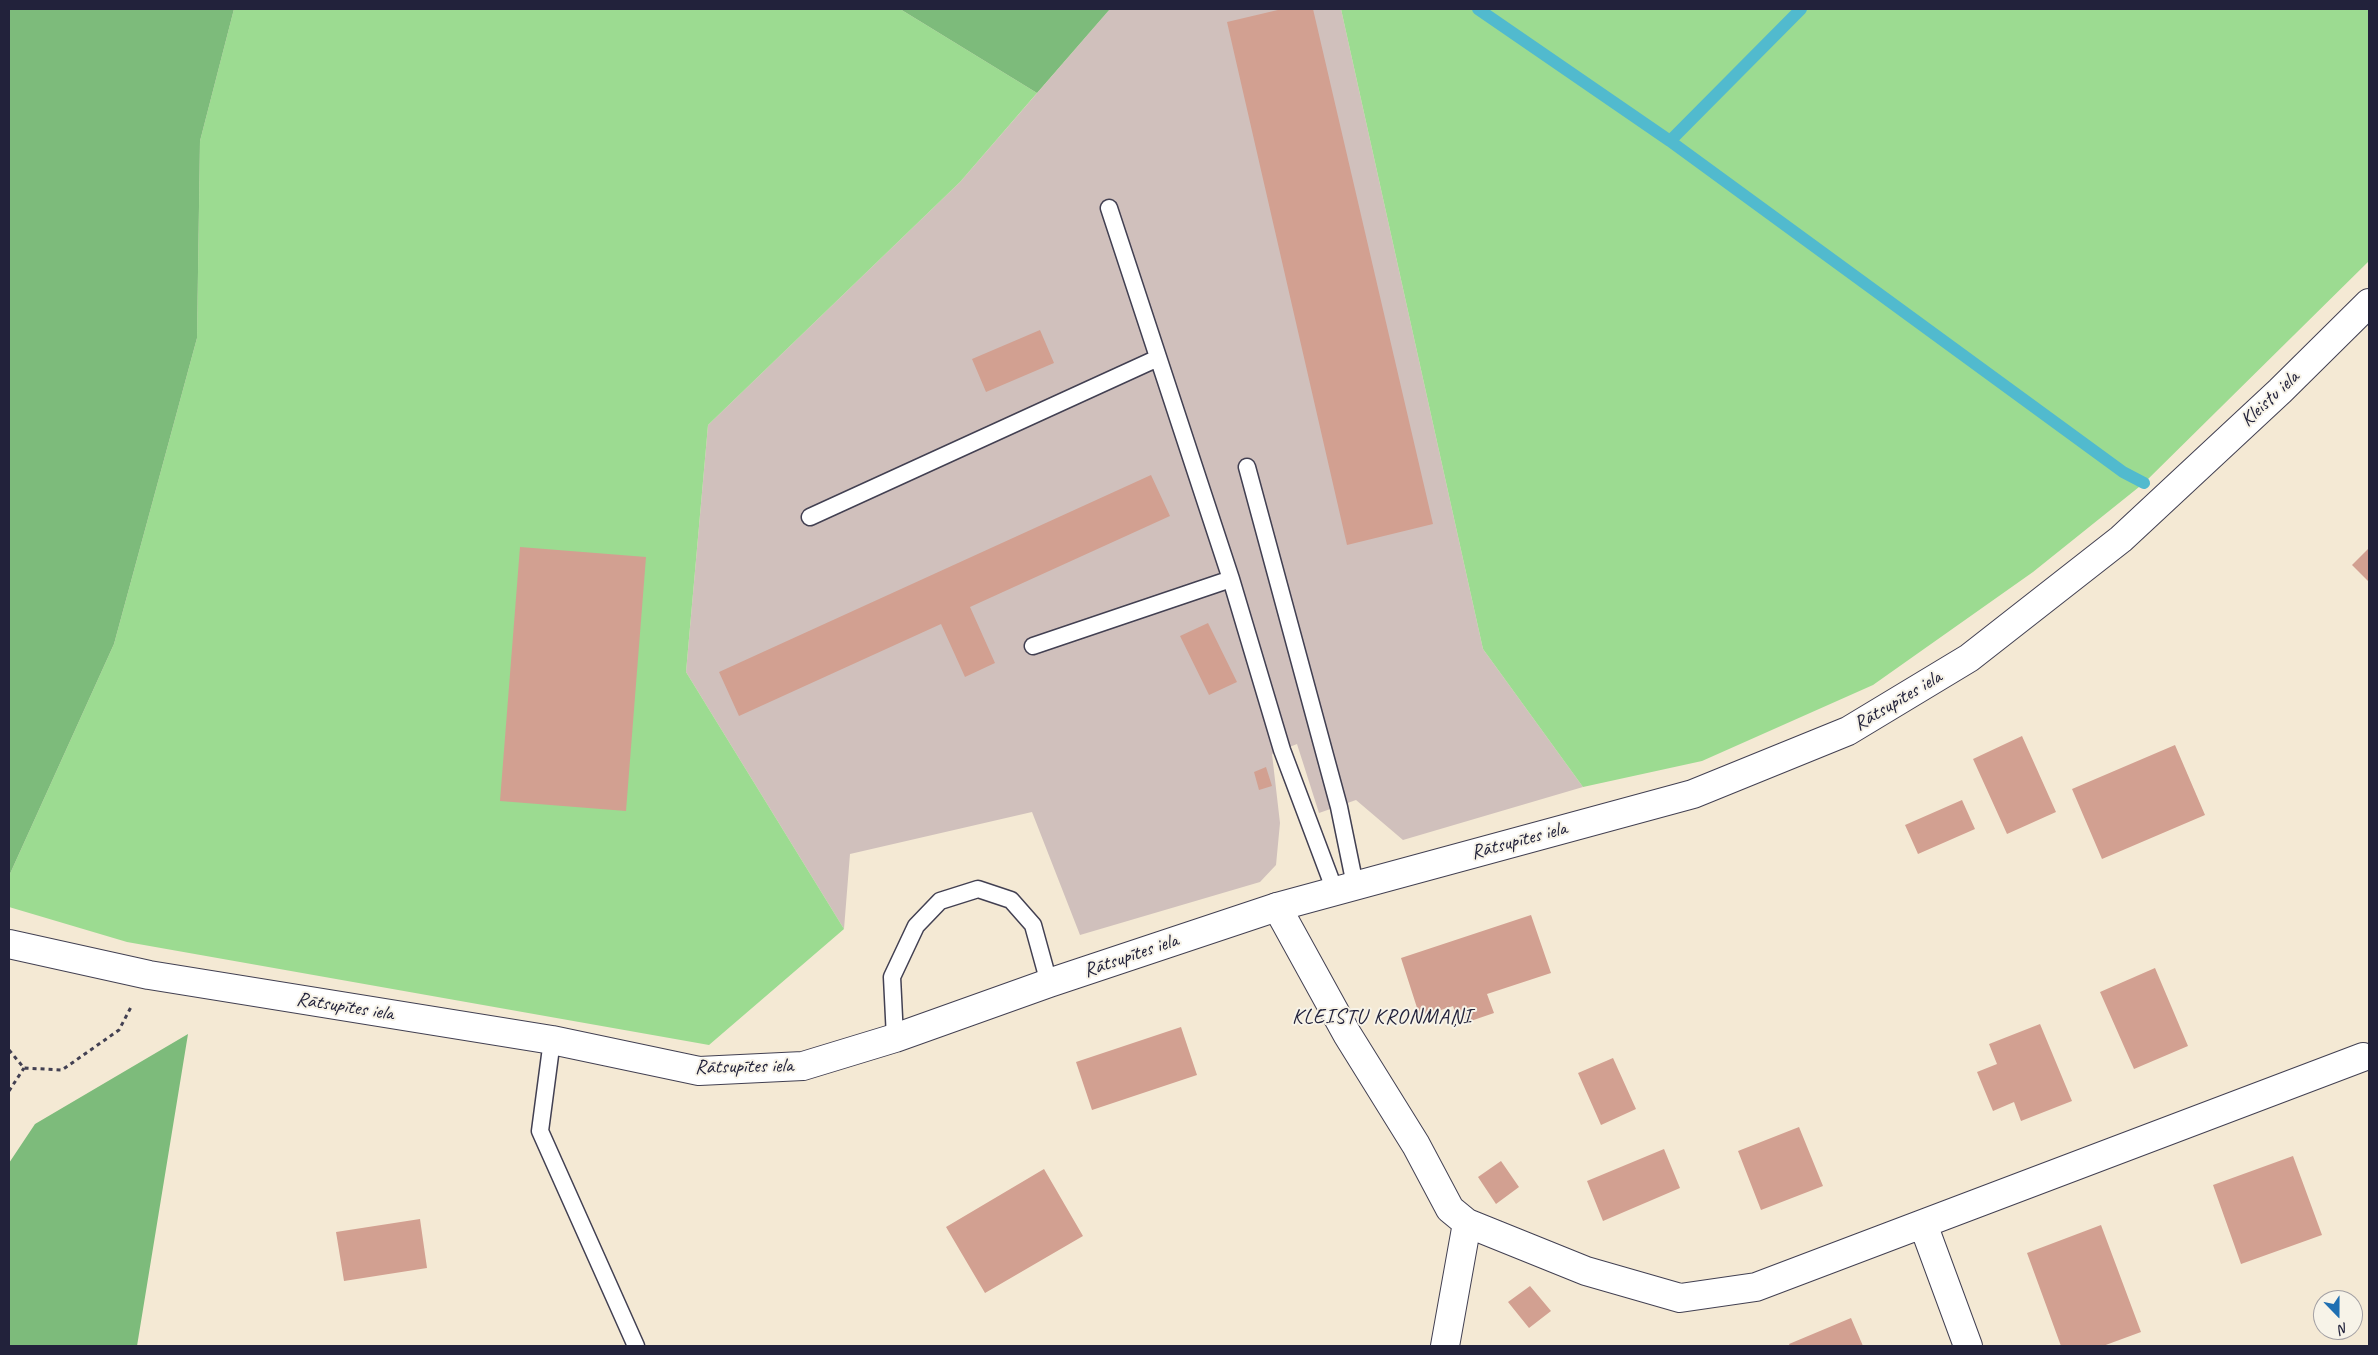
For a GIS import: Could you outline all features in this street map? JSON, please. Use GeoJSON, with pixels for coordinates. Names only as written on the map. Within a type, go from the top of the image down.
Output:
{"type":"FeatureCollection","features":[{"type":"Feature","properties":{"kind":"street","name":"Kleistu iela"},"geometry":{"type":"LineString","coordinates":[[2169,493],[2280,391],[2369,303]]}},
{"type":"Feature","properties":{"kind":"street","name":"Rātsupītes iela"},"geometry":{"type":"LineString","coordinates":[[9,944],[149,975],[552,1040],[699,1071],[804,1066],[894,1038],[1277,906],[1693,794],[1848,731],[1969,658],[2121,538],[2169,493]]}},
{"type":"Feature","properties":{"kind":"street"},"geometry":{"type":"LineString","coordinates":[[1277,906],[1347,1034],[1416,1145],[1450,1209],[1467,1223],[1586,1271],[1680,1298],[1756,1287],[2363,1057]]}},
{"type":"Feature","properties":{"kind":"street"},"geometry":{"type":"LineString","coordinates":[[1445,1346],[1467,1223]]}},
{"type":"Feature","properties":{"kind":"street"},"geometry":{"type":"LineString","coordinates":[[1924,1224],[1968,1346]]}},
{"type":"Feature","properties":{"kind":"lane"},"geometry":{"type":"LineString","coordinates":[[1109,208],[1231,579],[1282,750],[1345,888]]}},
{"type":"Feature","properties":{"kind":"lane"},"geometry":{"type":"LineString","coordinates":[[810,517],[1158,358]]}},
{"type":"Feature","properties":{"kind":"lane"},"geometry":{"type":"LineString","coordinates":[[1247,467],[1339,807],[1345,888]]}},
{"type":"Feature","properties":{"kind":"lane"},"geometry":{"type":"LineString","coordinates":[[1033,646],[1231,579]]}},
{"type":"Feature","properties":{"kind":"lane"},"geometry":{"type":"LineString","coordinates":[[894,1038],[892,977],[916,926],[940,901],[978,889],[1011,900],[1033,925],[1049,983]]}},
{"type":"Feature","properties":{"kind":"lane"},"geometry":{"type":"LineString","coordinates":[[552,1040],[540,1131],[636,1346]]}},
{"type":"Feature","properties":{"kind":"path"},"geometry":{"type":"LineString","coordinates":[[9,1050],[24,1068],[62,1070],[118,1030],[149,975]]}},
{"type":"Feature","properties":{"kind":"path"},"geometry":{"type":"LineString","coordinates":[[9,1091],[24,1068]]}},
{"type":"Feature","properties":{"kind":"shaded area"},"geometry":{"type":"Polygon","coordinates":[[[1110,9],[1341,9],[1483,649],[1583,787],[1403,840],[1356,800],[1319,813],[1297,744],[1272,754],[1280,823],[1276,865],[1260,882],[1080,935],[1032,812],[850,854],[844,929],[686,672],[708,425],[960,182],[1110,9]]]}},
{"type":"Feature","properties":{"kind":"green space"},"geometry":{"type":"Polygon","coordinates":[[[9,9],[234,9],[200,141],[197,338],[114,644],[9,876],[9,9]]]}},
{"type":"Feature","properties":{"kind":"green space"},"geometry":{"type":"Polygon","coordinates":[[[234,9],[900,9],[1037,93],[960,182],[708,425],[686,672],[844,929],[709,1045],[127,942],[9,907],[9,876],[114,644],[197,338],[200,141],[234,9]]]}},
{"type":"Feature","properties":{"kind":"green space"},"geometry":{"type":"Polygon","coordinates":[[[900,9],[1110,9],[1037,93],[900,9]]]}},
{"type":"Feature","properties":{"kind":"green space"},"geometry":{"type":"Polygon","coordinates":[[[1341,9],[2369,9],[2369,261],[2144,483],[2033,572],[1873,685],[1702,761],[1583,787],[1483,649],[1341,9]]]}},
{"type":"Feature","properties":{"kind":"green space"},"geometry":{"type":"Polygon","coordinates":[[[188,1034],[137,1346],[9,1346],[9,1163],[35,1124],[188,1034]]]}},
{"type":"Feature","properties":{"kind":"building"},"geometry":{"type":"Polygon","coordinates":[[[1282,9],[1313,9],[1433,524],[1347,545],[1227,22],[1282,9]]]}},
{"type":"Feature","properties":{"kind":"building"},"geometry":{"type":"Polygon","coordinates":[[[1040,330],[1054,363],[986,392],[972,359],[1040,330]]]}},
{"type":"Feature","properties":{"kind":"building"},"geometry":{"type":"Polygon","coordinates":[[[1151,475],[1170,516],[970,607],[995,663],[965,677],[941,624],[739,716],[719,672],[1151,475]]]}},
{"type":"Feature","properties":{"kind":"building"},"geometry":{"type":"Polygon","coordinates":[[[520,547],[646,557],[626,811],[500,801],[520,547]]]}},
{"type":"Feature","properties":{"kind":"building"},"geometry":{"type":"Polygon","coordinates":[[[2369,548],[2369,582],[2352,565],[2369,548]]]}},
{"type":"Feature","properties":{"kind":"building"},"geometry":{"type":"Polygon","coordinates":[[[1208,623],[1237,682],[1209,695],[1180,636],[1208,623]]]}},
{"type":"Feature","properties":{"kind":"building"},"geometry":{"type":"Polygon","coordinates":[[[2022,736],[2056,812],[2007,834],[1973,759],[2022,736]]]}},
{"type":"Feature","properties":{"kind":"building"},"geometry":{"type":"Polygon","coordinates":[[[2175,745],[2205,815],[2102,859],[2072,789],[2175,745]]]}},
{"type":"Feature","properties":{"kind":"building"},"geometry":{"type":"Polygon","coordinates":[[[1266,767],[1272,786],[1259,790],[1254,772],[1266,767]]]}},
{"type":"Feature","properties":{"kind":"building"},"geometry":{"type":"Polygon","coordinates":[[[1962,800],[1975,829],[1918,854],[1905,825],[1962,800]]]}},
{"type":"Feature","properties":{"kind":"building"},"geometry":{"type":"Polygon","coordinates":[[[1531,915],[1551,973],[1487,994],[1494,1013],[1459,1025],[1453,1006],[1420,1017],[1401,958],[1531,915]]]}},
{"type":"Feature","properties":{"kind":"building"},"geometry":{"type":"Polygon","coordinates":[[[2155,968],[2188,1046],[2134,1069],[2100,992],[2155,968]]]}},
{"type":"Feature","properties":{"kind":"building"},"geometry":{"type":"Polygon","coordinates":[[[2040,1024],[2072,1101],[2021,1121],[2014,1102],[1993,1111],[1977,1072],[1997,1064],[1989,1044],[2040,1024]]]}},
{"type":"Feature","properties":{"kind":"building"},"geometry":{"type":"Polygon","coordinates":[[[1181,1027],[1197,1075],[1092,1110],[1076,1062],[1181,1027]]]}},
{"type":"Feature","properties":{"kind":"building"},"geometry":{"type":"Polygon","coordinates":[[[1613,1058],[1636,1109],[1601,1125],[1578,1073],[1613,1058]]]}},
{"type":"Feature","properties":{"kind":"building"},"geometry":{"type":"Polygon","coordinates":[[[1799,1127],[1823,1186],[1761,1210],[1738,1151],[1799,1127]]]}},
{"type":"Feature","properties":{"kind":"building"},"geometry":{"type":"Polygon","coordinates":[[[1664,1149],[1680,1188],[1603,1221],[1587,1181],[1664,1149]]]}},
{"type":"Feature","properties":{"kind":"building"},"geometry":{"type":"Polygon","coordinates":[[[2293,1156],[2322,1235],[2241,1264],[2213,1185],[2293,1156]]]}},
{"type":"Feature","properties":{"kind":"building"},"geometry":{"type":"Polygon","coordinates":[[[1501,1161],[1519,1187],[1496,1204],[1478,1177],[1501,1161]]]}},
{"type":"Feature","properties":{"kind":"building"},"geometry":{"type":"Polygon","coordinates":[[[1044,1169],[1083,1236],[985,1293],[946,1227],[1044,1169]]]}},
{"type":"Feature","properties":{"kind":"building"},"geometry":{"type":"Polygon","coordinates":[[[420,1219],[427,1268],[344,1281],[336,1232],[420,1219]]]}},
{"type":"Feature","properties":{"kind":"building"},"geometry":{"type":"Polygon","coordinates":[[[2101,1225],[2141,1332],[2103,1346],[2061,1346],[2027,1253],[2101,1225]]]}},
{"type":"Feature","properties":{"kind":"building"},"geometry":{"type":"Polygon","coordinates":[[[1530,1286],[1551,1311],[1529,1328],[1508,1302],[1530,1286]]]}},
{"type":"Feature","properties":{"kind":"building"},"geometry":{"type":"Polygon","coordinates":[[[1851,1318],[1863,1346],[1790,1346],[1789,1344],[1851,1318]]]}},
{"type":"Feature","properties":{"kind":"waterway"},"geometry":{"type":"LineString","coordinates":[[1478,9],[1670,141],[2123,472],[2144,483]]}},
{"type":"Feature","properties":{"kind":"waterway"},"geometry":{"type":"LineString","coordinates":[[1670,141],[1801,9]]}},
{"type":"Feature","properties":{"kind":"district","name":"KLEISTU KRONMAŅI"},"geometry":{"type":"Point","coordinates":[1382,1017]}}]}
